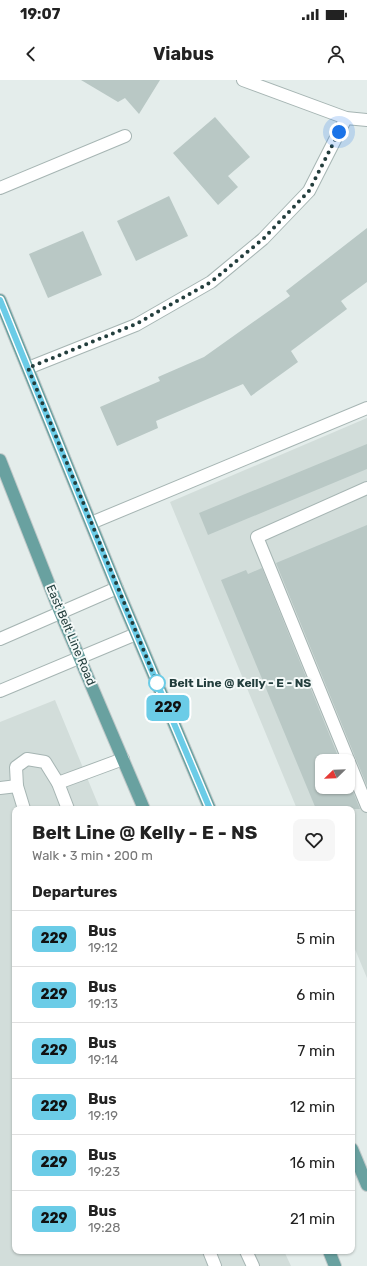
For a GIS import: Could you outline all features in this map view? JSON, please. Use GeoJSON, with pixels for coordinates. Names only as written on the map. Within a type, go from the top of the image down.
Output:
{"type":"FeatureCollection","features":[{"type":"Feature","properties":{"kind":"main road"},"geometry":{"type":"LineString","coordinates":[[0,300],[117,588],[209,806]]}},
{"type":"Feature","properties":{"kind":"main road","name":"East Belt Line Road"},"geometry":{"type":"LineString","coordinates":[[0,460],[60,612],[143,806]]}},
{"type":"Feature","properties":{"kind":"main road"},"geometry":{"type":"LineString","coordinates":[[355,1156],[367,1186]]}},
{"type":"Feature","properties":{"kind":"main road"},"geometry":{"type":"LineString","coordinates":[[330,1254],[335,1266]]}},
{"type":"Feature","properties":{"kind":"street"},"geometry":{"type":"LineString","coordinates":[[243,80],[346,118],[367,120]]}},
{"type":"Feature","properties":{"kind":"street"},"geometry":{"type":"LineString","coordinates":[[28,368],[136,324],[211,282],[263,239],[309,191],[346,118]]}},
{"type":"Feature","properties":{"kind":"street"},"geometry":{"type":"LineString","coordinates":[[0,188],[125,136]]}},
{"type":"Feature","properties":{"kind":"street"},"geometry":{"type":"LineString","coordinates":[[91,523],[367,408]]}},
{"type":"Feature","properties":{"kind":"street"},"geometry":{"type":"LineString","coordinates":[[367,488],[257,537],[367,806]]}},
{"type":"Feature","properties":{"kind":"street"},"geometry":{"type":"LineString","coordinates":[[0,639],[117,588]]}},
{"type":"Feature","properties":{"kind":"street"},"geometry":{"type":"LineString","coordinates":[[0,691],[136,634]]}},
{"type":"Feature","properties":{"kind":"street"},"geometry":{"type":"LineString","coordinates":[[23,806],[17,786],[16,767],[27,759],[45,762],[58,783],[67,806]]}},
{"type":"Feature","properties":{"kind":"street"},"geometry":{"type":"LineString","coordinates":[[58,783],[123,759]]}},
{"type":"Feature","properties":{"kind":"street"},"geometry":{"type":"LineString","coordinates":[[0,788],[17,786]]}},
{"type":"Feature","properties":{"kind":"street"},"geometry":{"type":"LineString","coordinates":[[210,1254],[215,1266]]}},
{"type":"Feature","properties":{"kind":"street"},"geometry":{"type":"LineString","coordinates":[[247,1254],[253,1266]]}},
{"type":"Feature","properties":{"kind":"shaded area"},"geometry":{"type":"Polygon","coordinates":[[[367,418],[367,978],[355,949],[355,806],[296,806],[170,502],[367,418]]]}},
{"type":"Feature","properties":{"kind":"shaded area"},"geometry":{"type":"Polygon","coordinates":[[[55,700],[99,806],[12,806],[12,1254],[285,1254],[291,1266],[0,1266],[0,722],[55,700]]]}},
{"type":"Feature","properties":{"kind":"building"},"geometry":{"type":"Polygon","coordinates":[[[81,80],[160,80],[139,114],[125,98],[118,102],[81,80]]]}},
{"type":"Feature","properties":{"kind":"building"},"geometry":{"type":"Polygon","coordinates":[[[215,117],[250,157],[228,176],[238,187],[218,205],[173,153],[215,117]]]}},
{"type":"Feature","properties":{"kind":"building"},"geometry":{"type":"Polygon","coordinates":[[[169,196],[188,236],[136,261],[117,221],[169,196]]]}},
{"type":"Feature","properties":{"kind":"building"},"geometry":{"type":"Polygon","coordinates":[[[367,228],[367,282],[341,301],[347,309],[291,351],[298,362],[251,396],[243,384],[156,421],[158,428],[117,446],[100,407],[160,381],[158,377],[204,357],[290,296],[286,291],[367,228]]]}},
{"type":"Feature","properties":{"kind":"building"},"geometry":{"type":"Polygon","coordinates":[[[83,231],[102,275],[48,298],[29,254],[83,231]]]}},
{"type":"Feature","properties":{"kind":"building"},"geometry":{"type":"Polygon","coordinates":[[[367,444],[367,469],[208,535],[199,513],[367,444]]]}},
{"type":"Feature","properties":{"kind":"building"},"geometry":{"type":"Polygon","coordinates":[[[367,525],[367,786],[355,754],[276,563],[367,525]]]}},
{"type":"Feature","properties":{"kind":"building"},"geometry":{"type":"Polygon","coordinates":[[[262,568],[337,754],[315,754],[315,794],[354,794],[360,809],[355,809],[355,806],[315,806],[221,580],[246,570],[248,574],[262,568]]]}},
{"type":"Feature","properties":{"kind":"bus line","name":"229"},"geometry":{"type":"LineString","coordinates":[[0,300],[117,588],[209,806]]}},
{"type":"Feature","properties":{"kind":"place","name":"Belt Line @ Kelly - E - NS"},"geometry":{"type":"Point","coordinates":[157,683]}},
{"type":"Feature","properties":{"kind":"route"},"geometry":{"type":"LineString","coordinates":[[157,683],[28,368],[136,324],[211,282],[263,239],[309,191],[339,132]]}}]}
